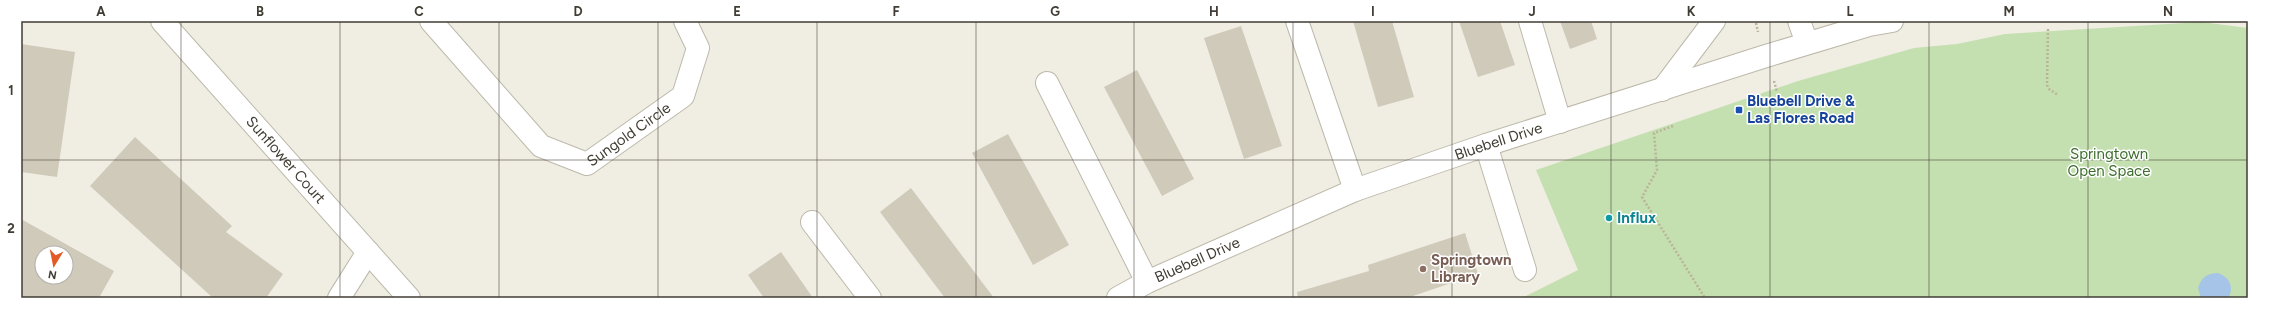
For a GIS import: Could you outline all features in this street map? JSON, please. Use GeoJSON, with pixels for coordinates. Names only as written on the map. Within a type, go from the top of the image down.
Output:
{"type":"FeatureCollection","features":[{"type":"Feature","properties":{"kind":"street","name":"Sunflower Court"},"geometry":{"type":"LineString","coordinates":[[162,21],[409,298]]}},
{"type":"Feature","properties":{"kind":"street","name":"Sungold Circle"},"geometry":{"type":"LineString","coordinates":[[431,21],[541,146],[587,164],[683,96],[698,48],[685,21]]}},
{"type":"Feature","properties":{"kind":"street"},"geometry":{"type":"LineString","coordinates":[[1296,21],[1355,190]]}},
{"type":"Feature","properties":{"kind":"street"},"geometry":{"type":"LineString","coordinates":[[1530,21],[1560,122]]}},
{"type":"Feature","properties":{"kind":"street"},"geometry":{"type":"LineString","coordinates":[[1662,90],[1714,21]]}},
{"type":"Feature","properties":{"kind":"street"},"geometry":{"type":"LineString","coordinates":[[1799,21],[1806,43]]}},
{"type":"Feature","properties":{"kind":"street","name":"Bluebell Drive"},"geometry":{"type":"LineString","coordinates":[[1118,298],[1147,282],[1355,190],[1486,145],[1868,23],[1892,21]]}},
{"type":"Feature","properties":{"kind":"street"},"geometry":{"type":"LineString","coordinates":[[1047,83],[1147,282]]}},
{"type":"Feature","properties":{"kind":"street"},"geometry":{"type":"LineString","coordinates":[[1486,145],[1525,270]]}},
{"type":"Feature","properties":{"kind":"street"},"geometry":{"type":"LineString","coordinates":[[812,222],[870,298]]}},
{"type":"Feature","properties":{"kind":"street"},"geometry":{"type":"LineString","coordinates":[[339,298],[368,252]]}},
{"type":"Feature","properties":{"kind":"path"},"geometry":{"type":"LineString","coordinates":[[2048,29],[2047,85],[2049,90],[2058,95]]}},
{"type":"Feature","properties":{"kind":"path"},"geometry":{"type":"LineString","coordinates":[[1673,126],[1654,133],[1657,170],[1642,197],[1705,298]]}},
{"type":"Feature","properties":{"kind":"green space","name":"Springtown Open Space"},"geometry":{"type":"Polygon","coordinates":[[[2201,22],[2248,28],[2248,298],[1522,298],[1578,270],[1536,170],[1798,81],[1914,48],[1957,44],[2005,34],[2201,22]]]}},
{"type":"Feature","properties":{"kind":"water"},"geometry":{"type":"Polygon","coordinates":[[[2218,273],[2230,282],[2231,289],[2229,297],[2201,298],[2198,288],[2201,281],[2208,275],[2218,273]]]}},
{"type":"Feature","properties":{"kind":"building"},"geometry":{"type":"Polygon","coordinates":[[[1353,21],[1392,21],[1414,97],[1378,107],[1353,21]]]}},
{"type":"Feature","properties":{"kind":"building"},"geometry":{"type":"Polygon","coordinates":[[[1459,21],[1500,21],[1515,65],[1478,77],[1459,21]]]}},
{"type":"Feature","properties":{"kind":"building"},"geometry":{"type":"Polygon","coordinates":[[[1560,21],[1591,21],[1597,39],[1570,49],[1560,21]]]}},
{"type":"Feature","properties":{"kind":"building"},"geometry":{"type":"Polygon","coordinates":[[[1241,26],[1282,146],[1244,159],[1204,38],[1241,26]]]}},
{"type":"Feature","properties":{"kind":"building"},"geometry":{"type":"Polygon","coordinates":[[[21,44],[75,52],[57,177],[21,172],[21,44]]]}},
{"type":"Feature","properties":{"kind":"building"},"geometry":{"type":"Polygon","coordinates":[[[1137,70],[1194,179],[1162,196],[1104,87],[1137,70]]]}},
{"type":"Feature","properties":{"kind":"building"},"geometry":{"type":"Polygon","coordinates":[[[1008,134],[1069,245],[1033,265],[972,153],[1008,134]]]}},
{"type":"Feature","properties":{"kind":"building"},"geometry":{"type":"Polygon","coordinates":[[[135,137],[232,226],[226,232],[283,274],[266,298],[213,298],[90,186],[135,137]]]}},
{"type":"Feature","properties":{"kind":"building"},"geometry":{"type":"Polygon","coordinates":[[[911,188],[994,298],[945,298],[880,212],[911,188]]]}},
{"type":"Feature","properties":{"kind":"building"},"geometry":{"type":"Polygon","coordinates":[[[21,219],[68,245],[34,245],[34,285],[74,285],[74,249],[114,271],[99,298],[21,298],[21,219]]]}},
{"type":"Feature","properties":{"kind":"building","name":"Springtown Library"},"geometry":{"type":"Polygon","coordinates":[[[1465,233],[1478,274],[1407,298],[1298,298],[1297,292],[1369,271],[1368,265],[1465,233]]]}},
{"type":"Feature","properties":{"kind":"building"},"geometry":{"type":"Polygon","coordinates":[[[781,252],[813,298],[764,298],[748,275],[781,252]]]}},
{"type":"Feature","properties":{"kind":"place","name":"Bluebell Drive & Las Flores Road"},"geometry":{"type":"Point","coordinates":[1739,110]}},
{"type":"Feature","properties":{"kind":"place","name":"Influx"},"geometry":{"type":"Point","coordinates":[1609,218]}},
{"type":"Feature","properties":{"kind":"place","name":"Springtown Library"},"geometry":{"type":"Point","coordinates":[1423,269]}}]}
